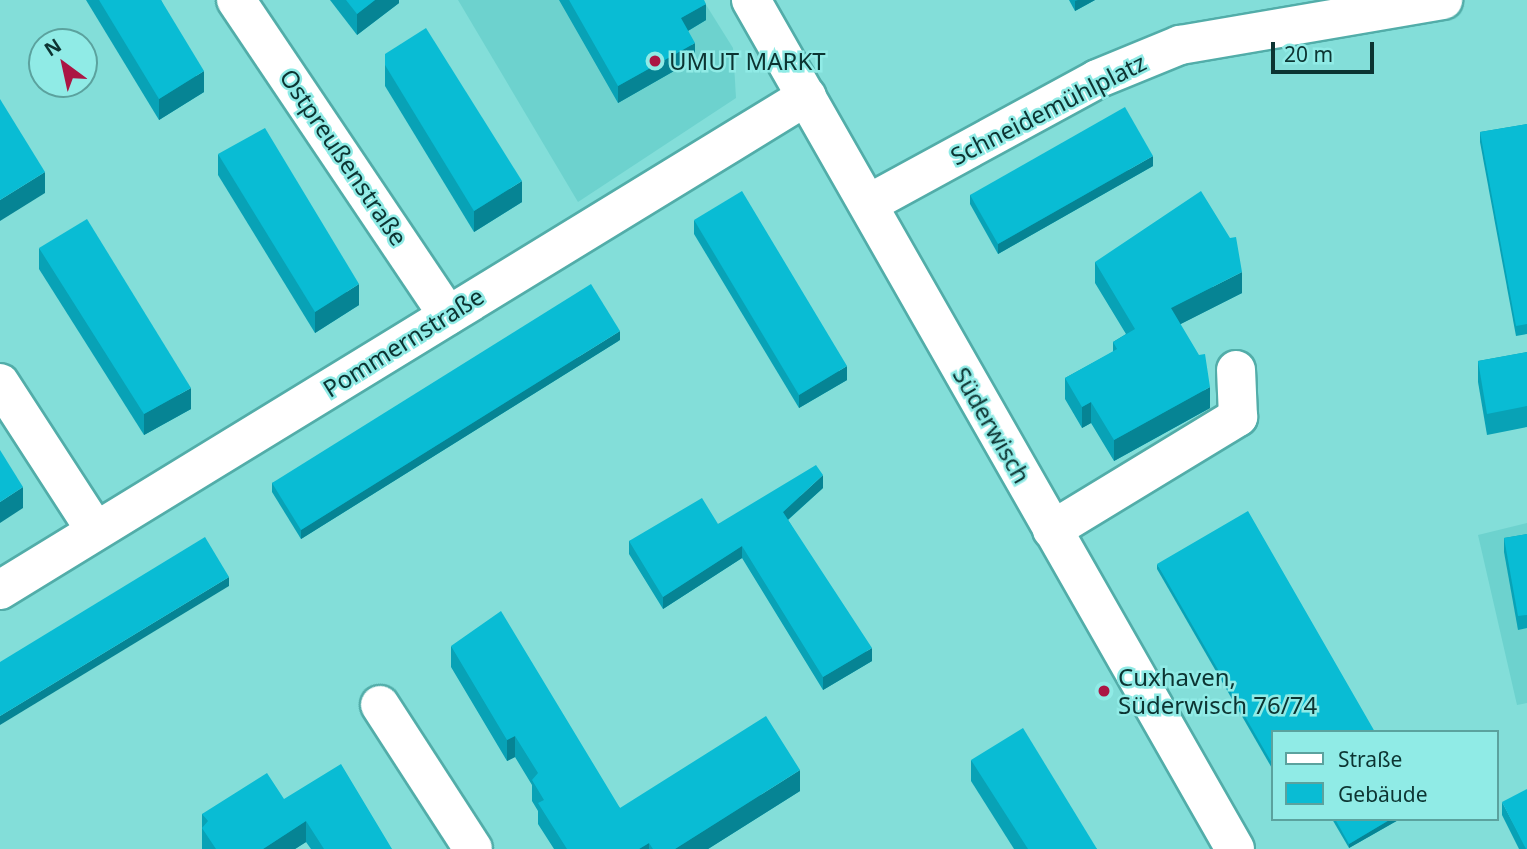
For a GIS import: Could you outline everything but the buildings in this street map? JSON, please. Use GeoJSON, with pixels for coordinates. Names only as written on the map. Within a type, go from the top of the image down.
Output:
{"type":"FeatureCollection","features":[{"type":"Feature","properties":{"kind":"street","name":"Ostpreußenstraße"},"geometry":{"type":"LineString","coordinates":[[236,0],[448,315]]}},
{"type":"Feature","properties":{"kind":"street","name":"Süderwisch"},"geometry":{"type":"LineString","coordinates":[[751,0],[1235,849]]}},
{"type":"Feature","properties":{"kind":"street","name":"Schneidemühlplatz"},"geometry":{"type":"LineString","coordinates":[[868,204],[1097,79],[1180,46],[1443,0]]}},
{"type":"Feature","properties":{"kind":"street","name":"Pommernstraße"},"geometry":{"type":"LineString","coordinates":[[0,590],[807,96]]}},
{"type":"Feature","properties":{"kind":"street"},"geometry":{"type":"LineString","coordinates":[[1052,530],[1238,416],[1236,370]]}},
{"type":"Feature","properties":{"kind":"street"},"geometry":{"type":"LineString","coordinates":[[0,383],[96,530]]}},
{"type":"Feature","properties":{"kind":"street"},"geometry":{"type":"LineString","coordinates":[[380,705],[473,849]]}},
{"type":"Feature","properties":{"kind":"shaded area"},"geometry":{"type":"Polygon","coordinates":[[[458,0],[703,0],[733,48],[736,98],[578,202],[458,0]]]}},
{"type":"Feature","properties":{"kind":"shaded area"},"geometry":{"type":"Polygon","coordinates":[[[1527,523],[1527,703],[1517,705],[1478,535],[1527,523]]]}},
{"type":"Feature","properties":{"kind":"place","name":"UMUT MARKT"},"geometry":{"type":"Point","coordinates":[655,61]}},
{"type":"Feature","properties":{"kind":"place","name":"Cuxhaven, Süderwisch 76/74"},"geometry":{"type":"Point","coordinates":[1104,691]}}]}
